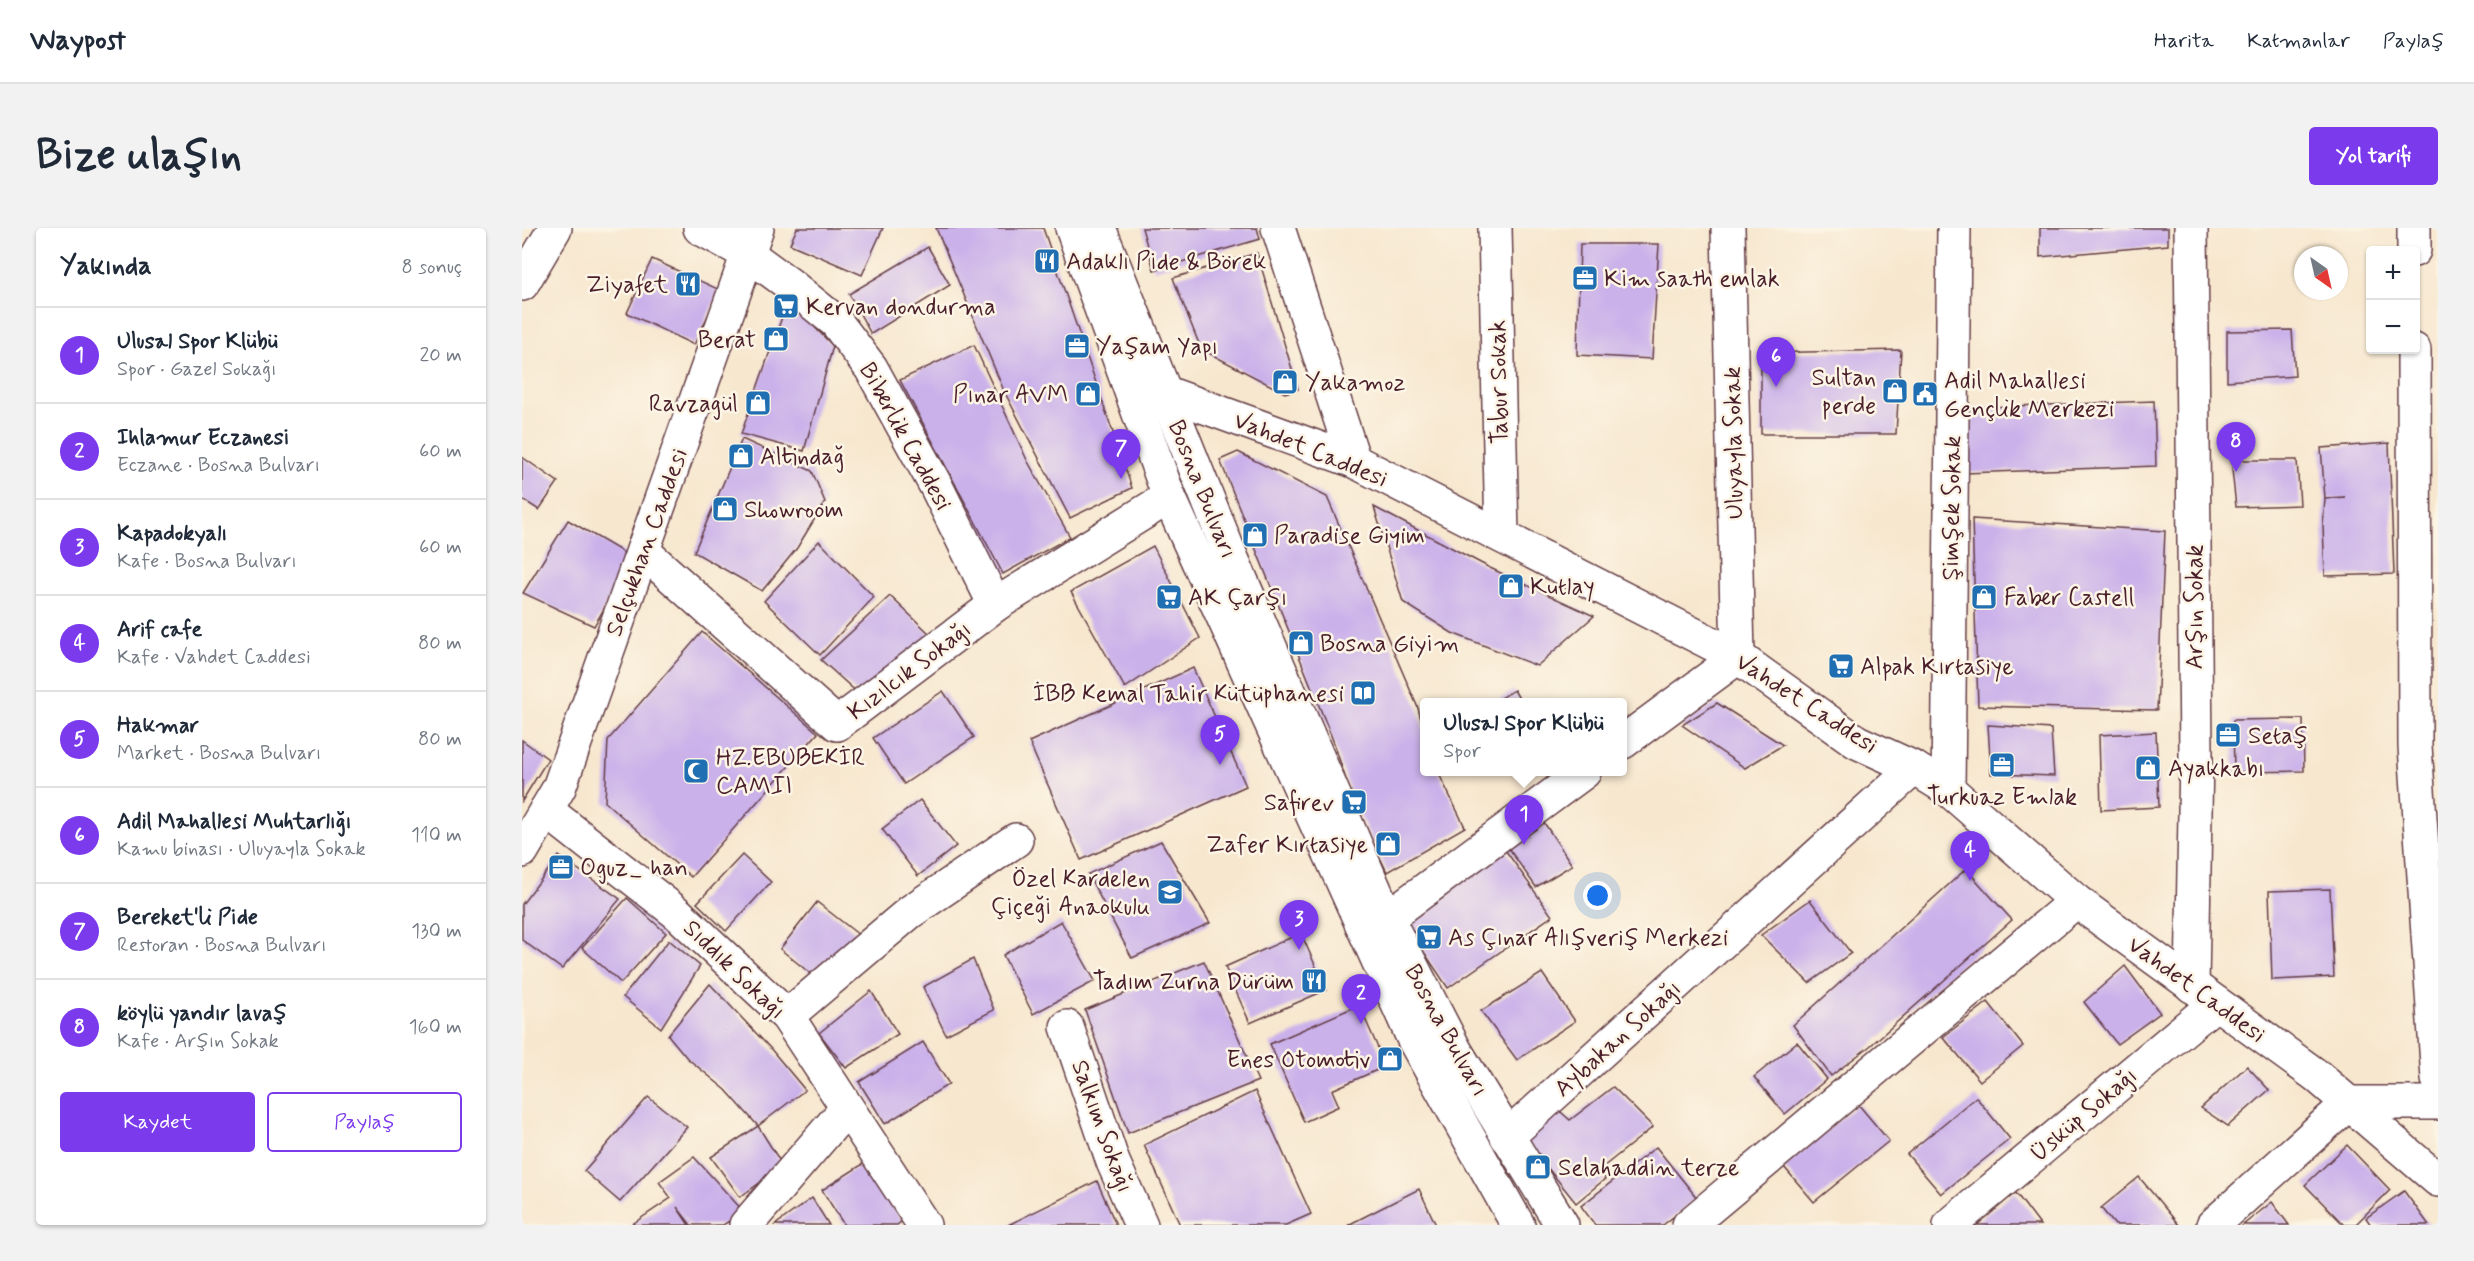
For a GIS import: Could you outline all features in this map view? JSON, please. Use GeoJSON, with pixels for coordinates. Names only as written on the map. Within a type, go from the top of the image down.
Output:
{"type":"FeatureCollection","features":[{"type":"Feature","properties":{"kind":"street"},"geometry":{"type":"LineString","coordinates":[[522,284],[555,228]]}},
{"type":"Feature","properties":{"kind":"street","name":"Biberlik Caddesi"},"geometry":{"type":"LineString","coordinates":[[700,228],[753,241],[836,322],[872,368],[936,486],[995,605]]}},
{"type":"Feature","properties":{"kind":"street","name":"Bosna Bulvarı"},"geometry":{"type":"LineString","coordinates":[[1072,228],[1169,497],[1414,1040],[1518,1225]]}},
{"type":"Feature","properties":{"kind":"street","name":"Bosna Bulvarı"},"geometry":{"type":"LineString","coordinates":[[1099,228],[1227,547],[1387,918],[1455,1050],[1562,1225]]}},
{"type":"Feature","properties":{"kind":"street"},"geometry":{"type":"LineString","coordinates":[[1278,228],[1354,461]]}},
{"type":"Feature","properties":{"kind":"street","name":"Tabur Sokak"},"geometry":{"type":"LineString","coordinates":[[1495,228],[1502,536]]}},
{"type":"Feature","properties":{"kind":"street","name":"Uluyayla Sokak"},"geometry":{"type":"LineString","coordinates":[[1728,228],[1738,657]]}},
{"type":"Feature","properties":{"kind":"street","name":"Şimşek Sokak"},"geometry":{"type":"LineString","coordinates":[[1948,789],[1954,228]]}},
{"type":"Feature","properties":{"kind":"street","name":"Arşın Sokak"},"geometry":{"type":"LineString","coordinates":[[2191,228],[2196,743],[2204,994]]}},
{"type":"Feature","properties":{"kind":"street"},"geometry":{"type":"LineString","coordinates":[[2414,228],[2414,246]]}},
{"type":"Feature","properties":{"kind":"street","name":"Selçukhan Caddesi"},"geometry":{"type":"LineString","coordinates":[[522,851],[559,788],[753,241]]}},
{"type":"Feature","properties":{"kind":"street"},"geometry":{"type":"LineString","coordinates":[[2414,354],[2415,746],[2438,1079]]}},
{"type":"Feature","properties":{"kind":"street","name":"Vahdet Caddesi"},"geometry":{"type":"LineString","coordinates":[[1126,376],[1164,393],[1354,461],[1738,657],[1857,742],[1914,768],[1948,789],[2076,901],[2349,1103],[2438,1180]]}},
{"type":"Feature","properties":{"kind":"street","name":"Kızılcık Sokağı"},"geometry":{"type":"LineString","coordinates":[[643,551],[837,724],[995,605],[1169,497]]}},
{"type":"Feature","properties":{"kind":"street"},"geometry":{"type":"LineString","coordinates":[[1627,739],[1738,657]]}},
{"type":"Feature","properties":{"kind":"street","name":"Aybakan Sokağı"},"geometry":{"type":"LineString","coordinates":[[1507,1137],[1914,768]]}},
{"type":"Feature","properties":{"kind":"street"},"geometry":{"type":"LineString","coordinates":[[1387,918],[1577,776]]}},
{"type":"Feature","properties":{"kind":"street","name":"Sıddık Sokağı"},"geometry":{"type":"LineString","coordinates":[[546,810],[677,913],[787,1016],[924,1225]]}},
{"type":"Feature","properties":{"kind":"street"},"geometry":{"type":"LineString","coordinates":[[787,1016],[910,912],[1016,840]]}},
{"type":"Feature","properties":{"kind":"street"},"geometry":{"type":"LineString","coordinates":[[1689,1225],[2076,901]]}},
{"type":"Feature","properties":{"kind":"street","name":"Üsküp Sokağı"},"geometry":{"type":"LineString","coordinates":[[1950,1225],[2204,994]]}},
{"type":"Feature","properties":{"kind":"street","name":"Salkım Sokağı"},"geometry":{"type":"LineString","coordinates":[[1067,1027],[1113,1162],[1141,1225]]}},
{"type":"Feature","properties":{"kind":"street"},"geometry":{"type":"LineString","coordinates":[[2213,1225],[2349,1103],[2438,1103]]}},
{"type":"Feature","properties":{"kind":"street"},"geometry":{"type":"LineString","coordinates":[[746,1225],[846,1109]]}},
{"type":"Feature","properties":{"kind":"building"},"geometry":{"type":"Polygon","coordinates":[[[797,228],[883,228],[862,275],[790,244],[797,228]]]}},
{"type":"Feature","properties":{"kind":"building"},"geometry":{"type":"Polygon","coordinates":[[[936,228],[1043,228],[1132,488],[1070,518],[1004,391],[936,228]]]}},
{"type":"Feature","properties":{"kind":"building"},"geometry":{"type":"Polygon","coordinates":[[[1142,228],[1257,228],[1260,239],[1154,270],[1142,228]]]}},
{"type":"Feature","properties":{"kind":"building"},"geometry":{"type":"Polygon","coordinates":[[[2040,228],[2168,228],[2168,245],[2040,257],[2040,228]]]}},
{"type":"Feature","properties":{"kind":"building"},"geometry":{"type":"Polygon","coordinates":[[[1580,244],[1659,244],[1652,359],[1577,355],[1580,244]]]}},
{"type":"Feature","properties":{"kind":"building"},"geometry":{"type":"Polygon","coordinates":[[[928,247],[950,285],[871,334],[849,294],[928,247]]]}},
{"type":"Feature","properties":{"kind":"building"},"geometry":{"type":"Polygon","coordinates":[[[1257,253],[1298,389],[1285,393],[1201,349],[1173,278],[1257,253]]]}},
{"type":"Feature","properties":{"kind":"building"},"geometry":{"type":"Polygon","coordinates":[[[652,259],[720,290],[694,345],[627,313],[652,259]]]}},
{"type":"Feature","properties":{"kind":"building"},"geometry":{"type":"Polygon","coordinates":[[[788,300],[833,346],[804,451],[741,434],[788,300]]]}},
{"type":"Feature","properties":{"kind":"building"},"geometry":{"type":"Polygon","coordinates":[[[2292,330],[2295,376],[2227,381],[2227,331],[2292,330]]]}},
{"type":"Feature","properties":{"kind":"building"},"geometry":{"type":"Polygon","coordinates":[[[974,345],[1027,460],[1070,537],[1003,574],[900,380],[974,345]]]}},
{"type":"Feature","properties":{"kind":"building"},"geometry":{"type":"Polygon","coordinates":[[[1901,350],[1896,434],[1761,434],[1761,353],[1901,350]]]}},
{"type":"Feature","properties":{"kind":"building"},"geometry":{"type":"Polygon","coordinates":[[[2154,401],[2156,466],[1965,473],[1962,408],[2154,401]]]}},
{"type":"Feature","properties":{"kind":"building"},"geometry":{"type":"Polygon","coordinates":[[[742,439],[812,471],[825,502],[797,548],[762,591],[694,552],[742,439]]]}},
{"type":"Feature","properties":{"kind":"building"},"geometry":{"type":"Polygon","coordinates":[[[2389,443],[2394,574],[2325,576],[2323,526],[2325,499],[2345,497],[2325,498],[2321,448],[2389,443]]]}},
{"type":"Feature","properties":{"kind":"building"},"geometry":{"type":"Polygon","coordinates":[[[1238,452],[1327,497],[1418,708],[1420,776],[1440,776],[1465,827],[1387,872],[1353,801],[1334,743],[1220,460],[1238,452]]]}},
{"type":"Feature","properties":{"kind":"building"},"geometry":{"type":"Polygon","coordinates":[[[522,457],[558,482],[539,510],[522,499],[522,457]]]}},
{"type":"Feature","properties":{"kind":"building"},"geometry":{"type":"Polygon","coordinates":[[[2231,460],[2297,460],[2300,505],[2236,507],[2231,460]]]}},
{"type":"Feature","properties":{"kind":"building"},"geometry":{"type":"Polygon","coordinates":[[[1374,507],[1490,568],[1594,616],[1537,666],[1452,633],[1403,602],[1374,507]]]}},
{"type":"Feature","properties":{"kind":"building"},"geometry":{"type":"Polygon","coordinates":[[[1972,519],[2165,531],[2157,710],[1978,706],[1972,519]]]}},
{"type":"Feature","properties":{"kind":"building"},"geometry":{"type":"Polygon","coordinates":[[[568,520],[633,558],[594,626],[523,593],[568,520]]]}},
{"type":"Feature","properties":{"kind":"building"},"geometry":{"type":"Polygon","coordinates":[[[819,541],[874,597],[820,655],[764,601],[819,541]]]}},
{"type":"Feature","properties":{"kind":"building"},"geometry":{"type":"Polygon","coordinates":[[[1153,546],[1200,638],[1125,688],[1071,592],[1153,546]]]}},
{"type":"Feature","properties":{"kind":"building"},"geometry":{"type":"Polygon","coordinates":[[[890,596],[931,635],[860,695],[821,660],[890,596]]]}},
{"type":"Feature","properties":{"kind":"building","name":"HZ.EBUBEKİR CAMII"},"geometry":{"type":"Polygon","coordinates":[[[702,632],[818,733],[691,877],[605,802],[608,740],[702,632]]]}},
{"type":"Feature","properties":{"kind":"building"},"geometry":{"type":"Polygon","coordinates":[[[1193,668],[1246,786],[1081,860],[1029,742],[1193,668]]]}},
{"type":"Feature","properties":{"kind":"building"},"geometry":{"type":"Polygon","coordinates":[[[1514,690],[1519,698],[1501,698],[1514,690]]]}},
{"type":"Feature","properties":{"kind":"building"},"geometry":{"type":"Polygon","coordinates":[[[943,691],[974,737],[904,784],[873,738],[943,691]]]}},
{"type":"Feature","properties":{"kind":"building"},"geometry":{"type":"Polygon","coordinates":[[[1717,703],[1783,745],[1745,768],[1682,725],[1717,703]]]}},
{"type":"Feature","properties":{"kind":"building"},"geometry":{"type":"Polygon","coordinates":[[[2303,719],[2304,771],[2234,772],[2233,720],[2303,719]]]}},
{"type":"Feature","properties":{"kind":"building"},"geometry":{"type":"Polygon","coordinates":[[[1988,725],[2051,729],[2054,776],[1991,774],[1988,725]]]}},
{"type":"Feature","properties":{"kind":"building"},"geometry":{"type":"Polygon","coordinates":[[[2156,732],[2159,807],[2101,810],[2099,735],[2156,732]]]}},
{"type":"Feature","properties":{"kind":"building"},"geometry":{"type":"Polygon","coordinates":[[[522,740],[548,759],[522,801],[522,740]]]}},
{"type":"Feature","properties":{"kind":"building"},"geometry":{"type":"Polygon","coordinates":[[[920,800],[956,846],[918,876],[882,829],[920,800]]]}},
{"type":"Feature","properties":{"kind":"building"},"geometry":{"type":"Polygon","coordinates":[[[1541,818],[1572,865],[1536,887],[1504,842],[1541,818]]]}},
{"type":"Feature","properties":{"kind":"building"},"geometry":{"type":"Polygon","coordinates":[[[1161,841],[1210,923],[1132,958],[1088,874],[1161,841]]]}},
{"type":"Feature","properties":{"kind":"building"},"geometry":{"type":"Polygon","coordinates":[[[1506,851],[1552,916],[1448,988],[1404,922],[1506,851]]]}},
{"type":"Feature","properties":{"kind":"building"},"geometry":{"type":"Polygon","coordinates":[[[742,855],[771,882],[726,931],[697,903],[742,855]]]}},
{"type":"Feature","properties":{"kind":"building"},"geometry":{"type":"Polygon","coordinates":[[[559,856],[620,899],[562,969],[522,940],[522,904],[559,856]]]}},
{"type":"Feature","properties":{"kind":"building"},"geometry":{"type":"Polygon","coordinates":[[[1966,869],[2012,920],[1870,1046],[1831,1076],[1793,1025],[1966,869]]]}},
{"type":"Feature","properties":{"kind":"building"},"geometry":{"type":"Polygon","coordinates":[[[2330,889],[2334,977],[2272,980],[2269,891],[2330,889]]]}},
{"type":"Feature","properties":{"kind":"building"},"geometry":{"type":"Polygon","coordinates":[[[627,898],[666,933],[621,983],[582,948],[627,898]]]}},
{"type":"Feature","properties":{"kind":"building"},"geometry":{"type":"Polygon","coordinates":[[[1810,900],[1851,953],[1809,983],[1761,935],[1810,900]]]}},
{"type":"Feature","properties":{"kind":"building"},"geometry":{"type":"Polygon","coordinates":[[[817,902],[859,935],[821,982],[780,949],[817,902]]]}},
{"type":"Feature","properties":{"kind":"building"},"geometry":{"type":"Polygon","coordinates":[[[1061,921],[1095,981],[1033,1014],[1003,955],[1061,921]]]}},
{"type":"Feature","properties":{"kind":"building"},"geometry":{"type":"Polygon","coordinates":[[[1301,933],[1326,990],[1250,1023],[1225,967],[1301,933]]]}},
{"type":"Feature","properties":{"kind":"building"},"geometry":{"type":"Polygon","coordinates":[[[669,940],[700,966],[661,1028],[623,997],[669,940]]]}},
{"type":"Feature","properties":{"kind":"building"},"geometry":{"type":"Polygon","coordinates":[[[973,959],[994,1010],[946,1035],[923,987],[973,959]]]}},
{"type":"Feature","properties":{"kind":"building"},"geometry":{"type":"Polygon","coordinates":[[[1204,961],[1258,1081],[1128,1133],[1085,1010],[1204,961]]]}},
{"type":"Feature","properties":{"kind":"building"},"geometry":{"type":"Polygon","coordinates":[[[2125,966],[2160,1013],[2117,1044],[2084,1002],[2125,966]]]}},
{"type":"Feature","properties":{"kind":"building"},"geometry":{"type":"Polygon","coordinates":[[[1542,973],[1575,1021],[1517,1060],[1481,1011],[1542,973]]]}},
{"type":"Feature","properties":{"kind":"building"},"geometry":{"type":"Polygon","coordinates":[[[710,984],[770,1048],[805,1090],[758,1126],[726,1090],[687,1058],[668,1035],[710,984]]]}},
{"type":"Feature","properties":{"kind":"building"},"geometry":{"type":"Polygon","coordinates":[[[871,991],[898,1034],[846,1068],[819,1033],[871,991]]]}},
{"type":"Feature","properties":{"kind":"building"},"geometry":{"type":"Polygon","coordinates":[[[1988,1002],[2023,1046],[1980,1081],[1943,1037],[1988,1002]]]}},
{"type":"Feature","properties":{"kind":"building"},"geometry":{"type":"Polygon","coordinates":[[[1359,1005],[1386,1066],[1332,1090],[1339,1106],[1304,1122],[1270,1044],[1359,1005]]]}},
{"type":"Feature","properties":{"kind":"building"},"geometry":{"type":"Polygon","coordinates":[[[923,1042],[949,1084],[885,1124],[859,1082],[923,1042]]]}},
{"type":"Feature","properties":{"kind":"building"},"geometry":{"type":"Polygon","coordinates":[[[1797,1042],[1827,1079],[1785,1114],[1754,1077],[1797,1042]]]}},
{"type":"Feature","properties":{"kind":"building"},"geometry":{"type":"Polygon","coordinates":[[[2247,1066],[2269,1090],[2228,1126],[2201,1108],[2247,1066]]]}},
{"type":"Feature","properties":{"kind":"building"},"geometry":{"type":"Polygon","coordinates":[[[1613,1087],[1653,1127],[1603,1167],[1605,1179],[1576,1203],[1522,1136],[1554,1106],[1570,1120],[1613,1087]]]}},
{"type":"Feature","properties":{"kind":"building"},"geometry":{"type":"Polygon","coordinates":[[[1255,1091],[1311,1214],[1286,1225],[1180,1225],[1144,1145],[1255,1091]]]}},
{"type":"Feature","properties":{"kind":"building"},"geometry":{"type":"Polygon","coordinates":[[[648,1097],[687,1127],[620,1202],[584,1171],[648,1097]]]}},
{"type":"Feature","properties":{"kind":"building"},"geometry":{"type":"Polygon","coordinates":[[[1976,1097],[2010,1139],[1941,1194],[1907,1154],[1976,1097]]]}},
{"type":"Feature","properties":{"kind":"building"},"geometry":{"type":"Polygon","coordinates":[[[1858,1104],[1889,1141],[1814,1202],[1784,1167],[1858,1104]]]}},
{"type":"Feature","properties":{"kind":"building"},"geometry":{"type":"Polygon","coordinates":[[[758,1126],[783,1166],[740,1197],[711,1157],[758,1126]]]}},
{"type":"Feature","properties":{"kind":"building"},"geometry":{"type":"Polygon","coordinates":[[[2347,1145],[2390,1190],[2355,1225],[2344,1225],[2305,1185],[2347,1145]]]}},
{"type":"Feature","properties":{"kind":"building"},"geometry":{"type":"Polygon","coordinates":[[[1656,1147],[1697,1198],[1663,1225],[1595,1225],[1581,1206],[1656,1147]]]}},
{"type":"Feature","properties":{"kind":"building"},"geometry":{"type":"Polygon","coordinates":[[[694,1157],[744,1212],[723,1225],[691,1225],[677,1207],[689,1225],[631,1225],[671,1198],[659,1182],[694,1157]]]}},
{"type":"Feature","properties":{"kind":"building"},"geometry":{"type":"Polygon","coordinates":[[[866,1162],[902,1221],[897,1225],[844,1225],[822,1190],[866,1162]]]}},
{"type":"Feature","properties":{"kind":"building"},"geometry":{"type":"Polygon","coordinates":[[[2139,1177],[2179,1225],[2115,1225],[2101,1208],[2139,1177]]]}},
{"type":"Feature","properties":{"kind":"building"},"geometry":{"type":"Polygon","coordinates":[[[1097,1181],[1116,1225],[1008,1225],[1097,1181]]]}},
{"type":"Feature","properties":{"kind":"building"},"geometry":{"type":"Polygon","coordinates":[[[1419,1189],[1436,1225],[1348,1225],[1419,1189]]]}},
{"type":"Feature","properties":{"kind":"building"},"geometry":{"type":"Polygon","coordinates":[[[2404,1191],[2429,1225],[2371,1225],[2366,1218],[2404,1191]]]}},
{"type":"Feature","properties":{"kind":"building"},"geometry":{"type":"Polygon","coordinates":[[[2015,1192],[2040,1225],[1972,1225],[2015,1192]]]}},
{"type":"Feature","properties":{"kind":"building"},"geometry":{"type":"Polygon","coordinates":[[[812,1198],[829,1225],[775,1225],[812,1198]]]}},
{"type":"Feature","properties":{"kind":"building"},"geometry":{"type":"Polygon","coordinates":[[[2272,1202],[2289,1225],[2243,1225],[2272,1202]]]}},
{"type":"Feature","properties":{"kind":"place","name":"Adaklı Pide & Börek"},"geometry":{"type":"Point","coordinates":[1047,261]}},
{"type":"Feature","properties":{"kind":"place","name":"Kim saath emlak"},"geometry":{"type":"Point","coordinates":[1585,278]}},
{"type":"Feature","properties":{"kind":"place","name":"Ziyafet"},"geometry":{"type":"Point","coordinates":[688,284]}},
{"type":"Feature","properties":{"kind":"place","name":"Kervan dondurma"},"geometry":{"type":"Point","coordinates":[786,306]}},
{"type":"Feature","properties":{"kind":"place","name":"Berat"},"geometry":{"type":"Point","coordinates":[776,339]}},
{"type":"Feature","properties":{"kind":"place","name":"Yaşam Yapı"},"geometry":{"type":"Point","coordinates":[1077,346]}},
{"type":"Feature","properties":{"kind":"place","name":"Yakamoz"},"geometry":{"type":"Point","coordinates":[1285,382]}},
{"type":"Feature","properties":{"kind":"place","name":"Adil Mahallesi Muhtarlığı"},"geometry":{"type":"Point","coordinates":[1776,387]}},
{"type":"Feature","properties":{"kind":"place","name":"Sultan perde"},"geometry":{"type":"Point","coordinates":[1895,391]}},
{"type":"Feature","properties":{"kind":"place","name":"Pınar AVM"},"geometry":{"type":"Point","coordinates":[1088,394]}},
{"type":"Feature","properties":{"kind":"place","name":"Adil Mahallesi Gençlik Merkezi"},"geometry":{"type":"Point","coordinates":[1925,394]}},
{"type":"Feature","properties":{"kind":"place","name":"Ravzagül"},"geometry":{"type":"Point","coordinates":[758,403]}},
{"type":"Feature","properties":{"kind":"place","name":"Altindağ"},"geometry":{"type":"Point","coordinates":[741,456]}},
{"type":"Feature","properties":{"kind":"place","name":"köylü yandır lavaş"},"geometry":{"type":"Point","coordinates":[2236,472]}},
{"type":"Feature","properties":{"kind":"place","name":"Bereket'li Pide"},"geometry":{"type":"Point","coordinates":[1121,479]}},
{"type":"Feature","properties":{"kind":"place","name":"Showroom"},"geometry":{"type":"Point","coordinates":[725,509]}},
{"type":"Feature","properties":{"kind":"place","name":"Paradise Giyim"},"geometry":{"type":"Point","coordinates":[1255,535]}},
{"type":"Feature","properties":{"kind":"place","name":"Kutlay"},"geometry":{"type":"Point","coordinates":[1511,586]}},
{"type":"Feature","properties":{"kind":"place","name":"AK Çarşı"},"geometry":{"type":"Point","coordinates":[1169,597]}},
{"type":"Feature","properties":{"kind":"place","name":"Faber Castell"},"geometry":{"type":"Point","coordinates":[1984,597]}},
{"type":"Feature","properties":{"kind":"place","name":"Bosna Giyim"},"geometry":{"type":"Point","coordinates":[1301,643]}},
{"type":"Feature","properties":{"kind":"place","name":"Alpak Kırtasiye"},"geometry":{"type":"Point","coordinates":[1841,666]}},
{"type":"Feature","properties":{"kind":"place","name":"İBB Kemal Tahir Kütüphanesi"},"geometry":{"type":"Point","coordinates":[1363,693]}},
{"type":"Feature","properties":{"kind":"place","name":"Setaş"},"geometry":{"type":"Point","coordinates":[2228,735]}},
{"type":"Feature","properties":{"kind":"place","name":"Hakmar"},"geometry":{"type":"Point","coordinates":[1220,765]}},
{"type":"Feature","properties":{"kind":"place","name":"Turkuaz Emlak"},"geometry":{"type":"Point","coordinates":[2002,765]}},
{"type":"Feature","properties":{"kind":"place","name":"Ayakkabı"},"geometry":{"type":"Point","coordinates":[2148,768]}},
{"type":"Feature","properties":{"kind":"place","name":"HZ.EBUBEKİR CAMII"},"geometry":{"type":"Point","coordinates":[696,771]}},
{"type":"Feature","properties":{"kind":"place","name":"Safirev"},"geometry":{"type":"Point","coordinates":[1354,802]}},
{"type":"Feature","properties":{"kind":"place","name":"Zafer Kırtasiye"},"geometry":{"type":"Point","coordinates":[1388,844]}},
{"type":"Feature","properties":{"kind":"place","name":"Ulusal Spor Klübü"},"geometry":{"type":"Point","coordinates":[1524,845]}},
{"type":"Feature","properties":{"kind":"place","name":"Oguz_ han"},"geometry":{"type":"Point","coordinates":[561,867]}},
{"type":"Feature","properties":{"kind":"place","name":"Arif cafe"},"geometry":{"type":"Point","coordinates":[1970,881]}},
{"type":"Feature","properties":{"kind":"place","name":"Özel Kardelen Çiçeği Anaokulu"},"geometry":{"type":"Point","coordinates":[1170,892]}},
{"type":"Feature","properties":{"kind":"place","name":"As Çınar Alışveriş Merkezi"},"geometry":{"type":"Point","coordinates":[1429,937]}},
{"type":"Feature","properties":{"kind":"place","name":"Kapadokyalı"},"geometry":{"type":"Point","coordinates":[1299,950]}},
{"type":"Feature","properties":{"kind":"place","name":"Tadım Zurna Dürüm"},"geometry":{"type":"Point","coordinates":[1314,981]}},
{"type":"Feature","properties":{"kind":"place","name":"Ihlamur Eczanesi"},"geometry":{"type":"Point","coordinates":[1361,1024]}},
{"type":"Feature","properties":{"kind":"place","name":"Enes Otomotiv"},"geometry":{"type":"Point","coordinates":[1390,1059]}},
{"type":"Feature","properties":{"kind":"place","name":"Selahaddin terze"},"geometry":{"type":"Point","coordinates":[1538,1167]}}]}
